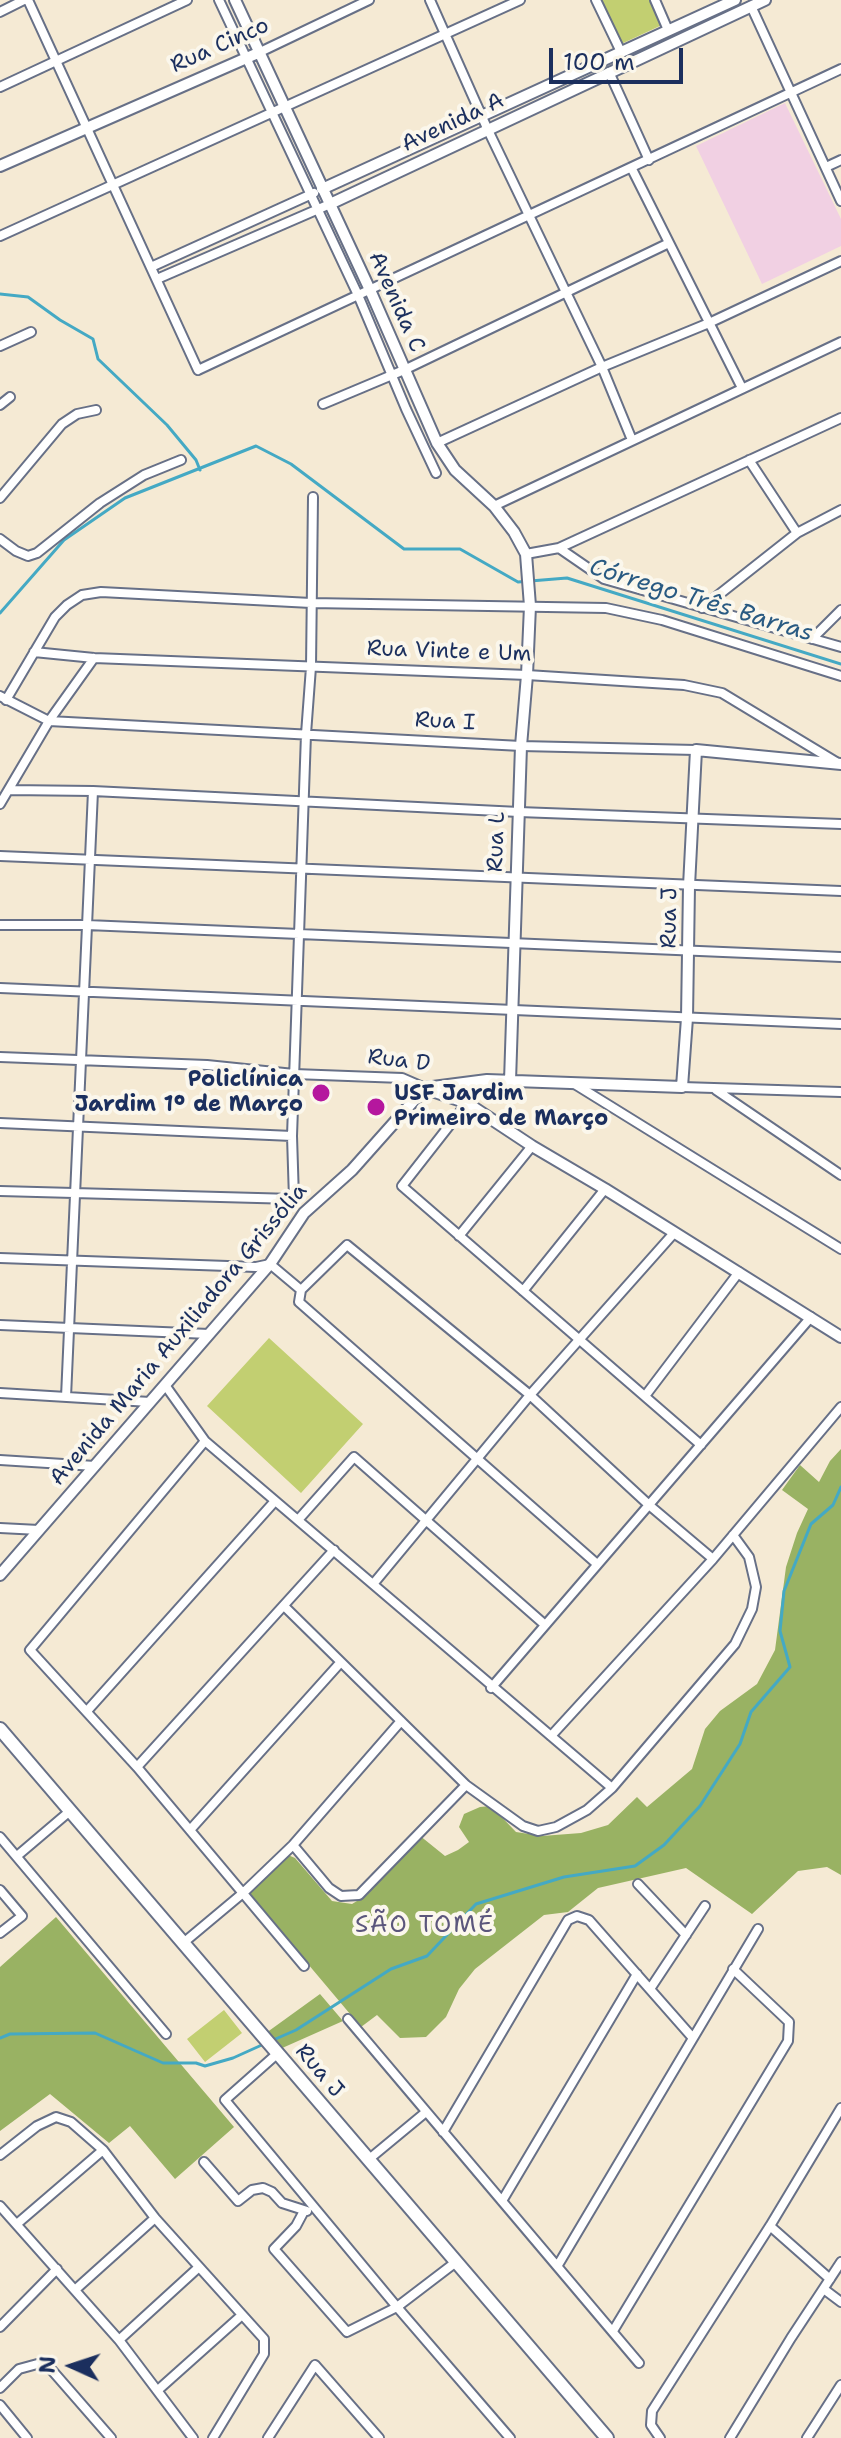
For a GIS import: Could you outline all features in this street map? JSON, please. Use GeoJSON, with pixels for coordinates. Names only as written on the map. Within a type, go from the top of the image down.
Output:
{"type":"FeatureCollection","features":[{"type":"Feature","properties":{"kind":"main road","name":"Rua J"},"geometry":{"type":"LineString","coordinates":[[0,1729],[607,2438]]}},
{"type":"Feature","properties":{"kind":"street"},"geometry":{"type":"LineString","coordinates":[[0,12],[26,0],[198,370],[841,69]]}},
{"type":"Feature","properties":{"kind":"street"},"geometry":{"type":"LineString","coordinates":[[0,87],[187,0]]}},
{"type":"Feature","properties":{"kind":"street"},"geometry":{"type":"LineString","coordinates":[[219,0],[358,295],[436,473]]}},
{"type":"Feature","properties":{"kind":"street","name":"Avenida C"},"geometry":{"type":"LineString","coordinates":[[235,0],[370,290],[437,443],[455,470],[494,506],[526,554],[530,606]]}},
{"type":"Feature","properties":{"kind":"street","name":"Rua Cinco"},"geometry":{"type":"LineString","coordinates":[[0,166],[258,53],[369,0]]}},
{"type":"Feature","properties":{"kind":"street"},"geometry":{"type":"LineString","coordinates":[[430,0],[481,116],[602,367],[632,440]]}},
{"type":"Feature","properties":{"kind":"street"},"geometry":{"type":"LineString","coordinates":[[0,236],[520,0]]}},
{"type":"Feature","properties":{"kind":"street"},"geometry":{"type":"LineString","coordinates":[[596,0],[621,52]]}},
{"type":"Feature","properties":{"kind":"street"},"geometry":{"type":"LineString","coordinates":[[655,0],[668,30]]}},
{"type":"Feature","properties":{"kind":"street","name":"Avenida A"},"geometry":{"type":"LineString","coordinates":[[151,267],[735,0]]}},
{"type":"Feature","properties":{"kind":"street","name":"Avenida A"},"geometry":{"type":"LineString","coordinates":[[157,279],[330,204],[765,0]]}},
{"type":"Feature","properties":{"kind":"street"},"geometry":{"type":"LineString","coordinates":[[751,6],[841,201]]}},
{"type":"Feature","properties":{"kind":"street"},"geometry":{"type":"LineString","coordinates":[[609,72],[649,160]]}},
{"type":"Feature","properties":{"kind":"street"},"geometry":{"type":"LineString","coordinates":[[826,167],[841,160]]}},
{"type":"Feature","properties":{"kind":"street"},"geometry":{"type":"LineString","coordinates":[[632,169],[742,388]]}},
{"type":"Feature","properties":{"kind":"street"},"geometry":{"type":"LineString","coordinates":[[323,404],[404,370],[669,243]]}},
{"type":"Feature","properties":{"kind":"street"},"geometry":{"type":"LineString","coordinates":[[437,443],[841,261]]}},
{"type":"Feature","properties":{"kind":"street"},"geometry":{"type":"LineString","coordinates":[[0,346],[31,332]]}},
{"type":"Feature","properties":{"kind":"street"},"geometry":{"type":"LineString","coordinates":[[494,506],[841,342]]}},
{"type":"Feature","properties":{"kind":"street"},"geometry":{"type":"LineString","coordinates":[[0,405],[10,397]]}},
{"type":"Feature","properties":{"kind":"street"},"geometry":{"type":"LineString","coordinates":[[0,498],[62,424],[77,414],[96,410]]}},
{"type":"Feature","properties":{"kind":"street"},"geometry":{"type":"LineString","coordinates":[[526,554],[559,548],[841,418]]}},
{"type":"Feature","properties":{"kind":"street"},"geometry":{"type":"LineString","coordinates":[[0,539],[28,556],[37,553],[111,496],[144,475],[181,460]]}},
{"type":"Feature","properties":{"kind":"street"},"geometry":{"type":"LineString","coordinates":[[749,460],[797,533]]}},
{"type":"Feature","properties":{"kind":"street"},"geometry":{"type":"LineString","coordinates":[[304,1213],[294,1199],[292,1136],[311,667],[313,497]]}},
{"type":"Feature","properties":{"kind":"street"},"geometry":{"type":"LineString","coordinates":[[702,608],[797,533],[841,510]]}},
{"type":"Feature","properties":{"kind":"street"},"geometry":{"type":"LineString","coordinates":[[559,548],[604,579],[841,647]]}},
{"type":"Feature","properties":{"kind":"street"},"geometry":{"type":"LineString","coordinates":[[49,721],[3,698],[55,617],[82,595],[101,592],[311,603],[606,608],[662,620],[841,676]]}},
{"type":"Feature","properties":{"kind":"street","name":"Rua L"},"geometry":{"type":"LineString","coordinates":[[510,1081],[521,746],[530,606]]}},
{"type":"Feature","properties":{"kind":"street"},"geometry":{"type":"LineString","coordinates":[[812,639],[841,610]]}},
{"type":"Feature","properties":{"kind":"street","name":"Rua Vinte e Um"},"geometry":{"type":"LineString","coordinates":[[34,652],[94,658],[527,675],[684,685],[722,693],[840,764]]}},
{"type":"Feature","properties":{"kind":"street"},"geometry":{"type":"LineString","coordinates":[[0,804],[49,721],[94,658]]}},
{"type":"Feature","properties":{"kind":"street","name":"Rua I"},"geometry":{"type":"LineString","coordinates":[[49,721],[521,746],[696,750],[840,764]]}},
{"type":"Feature","properties":{"kind":"street","name":"Rua J"},"geometry":{"type":"LineString","coordinates":[[682,1087],[696,750]]}},
{"type":"Feature","properties":{"kind":"street"},"geometry":{"type":"LineString","coordinates":[[9,790],[93,791],[841,824]]}},
{"type":"Feature","properties":{"kind":"street"},"geometry":{"type":"LineString","coordinates":[[66,1397],[93,791]]}},
{"type":"Feature","properties":{"kind":"street"},"geometry":{"type":"LineString","coordinates":[[0,856],[841,891]]}},
{"type":"Feature","properties":{"kind":"street"},"geometry":{"type":"LineString","coordinates":[[0,925],[87,925],[841,957]]}},
{"type":"Feature","properties":{"kind":"street"},"geometry":{"type":"LineString","coordinates":[[0,988],[841,1024]]}},
{"type":"Feature","properties":{"kind":"street","name":"Rua D"},"geometry":{"type":"LineString","coordinates":[[0,1057],[207,1065],[294,1074],[402,1078],[425,1088],[487,1080],[841,1092]]}},
{"type":"Feature","properties":{"kind":"street"},"geometry":{"type":"LineString","coordinates":[[573,1082],[841,1249]]}},
{"type":"Feature","properties":{"kind":"street"},"geometry":{"type":"LineString","coordinates":[[425,1088],[467,1103],[841,1337]]}},
{"type":"Feature","properties":{"kind":"street","name":"Avenida Maria Auxiliadora Grissólia"},"geometry":{"type":"LineString","coordinates":[[0,1575],[270,1264],[304,1213],[352,1170],[425,1088]]}},
{"type":"Feature","properties":{"kind":"street"},"geometry":{"type":"LineString","coordinates":[[714,1089],[841,1175]]}},
{"type":"Feature","properties":{"kind":"street"},"geometry":{"type":"LineString","coordinates":[[467,1103],[402,1186],[701,1445]]}},
{"type":"Feature","properties":{"kind":"street"},"geometry":{"type":"LineString","coordinates":[[0,1123],[292,1136]]}},
{"type":"Feature","properties":{"kind":"street"},"geometry":{"type":"LineString","coordinates":[[459,1236],[532,1146]]}},
{"type":"Feature","properties":{"kind":"street"},"geometry":{"type":"LineString","coordinates":[[523,1291],[605,1189]]}},
{"type":"Feature","properties":{"kind":"street"},"geometry":{"type":"LineString","coordinates":[[0,1191],[294,1199]]}},
{"type":"Feature","properties":{"kind":"street"},"geometry":{"type":"LineString","coordinates":[[374,1583],[530,1395],[674,1233]]}},
{"type":"Feature","properties":{"kind":"street"},"geometry":{"type":"LineString","coordinates":[[597,1564],[299,1302],[301,1290],[347,1245],[530,1395],[649,1505],[713,1559]]}},
{"type":"Feature","properties":{"kind":"street"},"geometry":{"type":"LineString","coordinates":[[0,1258],[256,1267],[270,1264],[301,1290]]}},
{"type":"Feature","properties":{"kind":"street"},"geometry":{"type":"LineString","coordinates":[[645,1396],[739,1272]]}},
{"type":"Feature","properties":{"kind":"street"},"geometry":{"type":"LineString","coordinates":[[491,1688],[811,1317]]}},
{"type":"Feature","properties":{"kind":"street"},"geometry":{"type":"LineString","coordinates":[[0,1325],[209,1334]]}},
{"type":"Feature","properties":{"kind":"street"},"geometry":{"type":"LineString","coordinates":[[165,1385],[205,1441],[374,1583],[491,1688],[612,1788]]}},
{"type":"Feature","properties":{"kind":"street"},"geometry":{"type":"LineString","coordinates":[[0,1393],[150,1402]]}},
{"type":"Feature","properties":{"kind":"street"},"geometry":{"type":"LineString","coordinates":[[551,1736],[713,1559],[841,1407]]}},
{"type":"Feature","properties":{"kind":"street"},"geometry":{"type":"LineString","coordinates":[[205,1441],[30,1650],[137,1767],[304,1966]]}},
{"type":"Feature","properties":{"kind":"street"},"geometry":{"type":"LineString","coordinates":[[298,1520],[354,1457],[544,1624]]}},
{"type":"Feature","properties":{"kind":"street"},"geometry":{"type":"LineString","coordinates":[[0,1460],[95,1466]]}},
{"type":"Feature","properties":{"kind":"street"},"geometry":{"type":"LineString","coordinates":[[87,1711],[275,1501]]}},
{"type":"Feature","properties":{"kind":"street"},"geometry":{"type":"LineString","coordinates":[[0,1528],[39,1530]]}},
{"type":"Feature","properties":{"kind":"street"},"geometry":{"type":"LineString","coordinates":[[284,1606],[466,1785],[523,1826],[538,1831],[556,1827],[587,1810],[612,1788],[735,1644],[752,1609],[756,1587],[749,1557],[733,1535]]}},
{"type":"Feature","properties":{"kind":"street"},"geometry":{"type":"LineString","coordinates":[[137,1767],[334,1550]]}},
{"type":"Feature","properties":{"kind":"street"},"geometry":{"type":"LineString","coordinates":[[190,1830],[340,1663]]}},
{"type":"Feature","properties":{"kind":"street"},"geometry":{"type":"LineString","coordinates":[[182,1944],[243,1893],[293,1845],[401,1721]]}},
{"type":"Feature","properties":{"kind":"street"},"geometry":{"type":"LineString","coordinates":[[293,1845],[329,1888],[341,1896],[359,1895],[466,1785]]}},
{"type":"Feature","properties":{"kind":"street"},"geometry":{"type":"LineString","coordinates":[[17,1856],[70,1811]]}},
{"type":"Feature","properties":{"kind":"street"},"geometry":{"type":"LineString","coordinates":[[0,1837],[166,2034]]}},
{"type":"Feature","properties":{"kind":"street"},"geometry":{"type":"LineString","coordinates":[[638,1884],[686,1935]]}},
{"type":"Feature","properties":{"kind":"street"},"geometry":{"type":"LineString","coordinates":[[0,1890],[22,1916],[0,1933]]}},
{"type":"Feature","properties":{"kind":"street"},"geometry":{"type":"LineString","coordinates":[[650,1989],[705,1906]]}},
{"type":"Feature","properties":{"kind":"street"},"geometry":{"type":"LineString","coordinates":[[443,2132],[568,1920],[577,1916],[589,1920],[692,2037]]}},
{"type":"Feature","properties":{"kind":"street"},"geometry":{"type":"LineString","coordinates":[[558,2265],[758,1929]]}},
{"type":"Feature","properties":{"kind":"street"},"geometry":{"type":"LineString","coordinates":[[613,2331],[788,2041],[789,2022],[733,1969]]}},
{"type":"Feature","properties":{"kind":"street"},"geometry":{"type":"LineString","coordinates":[[502,2201],[637,1974]]}},
{"type":"Feature","properties":{"kind":"street"},"geometry":{"type":"LineString","coordinates":[[348,2019],[639,2363]]}},
{"type":"Feature","properties":{"kind":"street"},"geometry":{"type":"LineString","coordinates":[[272,2046],[225,2100],[510,2438]]}},
{"type":"Feature","properties":{"kind":"street"},"geometry":{"type":"LineString","coordinates":[[660,2438],[651,2425],[652,2411],[841,2108]]}},
{"type":"Feature","properties":{"kind":"street"},"geometry":{"type":"LineString","coordinates":[[368,2160],[426,2112]]}},
{"type":"Feature","properties":{"kind":"street"},"geometry":{"type":"LineString","coordinates":[[0,2155],[37,2126],[56,2117],[71,2122],[103,2150],[155,2218],[264,2339],[264,2354],[213,2438]]}},
{"type":"Feature","properties":{"kind":"street"},"geometry":{"type":"LineString","coordinates":[[18,2223],[103,2150]]}},
{"type":"Feature","properties":{"kind":"street"},"geometry":{"type":"LineString","coordinates":[[204,2162],[238,2201],[252,2190],[263,2188],[272,2192],[282,2203],[320,2214]]}},
{"type":"Feature","properties":{"kind":"street"},"geometry":{"type":"LineString","coordinates":[[0,2206],[119,2340],[193,2438]]}},
{"type":"Feature","properties":{"kind":"street"},"geometry":{"type":"LineString","coordinates":[[304,2211],[296,2226],[274,2249],[347,2332],[397,2307],[456,2262]]}},
{"type":"Feature","properties":{"kind":"street"},"geometry":{"type":"LineString","coordinates":[[76,2289],[155,2218]]}},
{"type":"Feature","properties":{"kind":"street"},"geometry":{"type":"LineString","coordinates":[[770,2226],[830,2279]]}},
{"type":"Feature","properties":{"kind":"street"},"geometry":{"type":"LineString","coordinates":[[730,2438],[841,2262]]}},
{"type":"Feature","properties":{"kind":"street"},"geometry":{"type":"LineString","coordinates":[[119,2340],[199,2267]]}},
{"type":"Feature","properties":{"kind":"street"},"geometry":{"type":"LineString","coordinates":[[0,2327],[57,2269]]}},
{"type":"Feature","properties":{"kind":"street"},"geometry":{"type":"LineString","coordinates":[[825,2290],[841,2302]]}},
{"type":"Feature","properties":{"kind":"street"},"geometry":{"type":"LineString","coordinates":[[158,2390],[242,2315]]}},
{"type":"Feature","properties":{"kind":"street"},"geometry":{"type":"LineString","coordinates":[[0,2388],[19,2369],[41,2363],[50,2368],[111,2438]]}},
{"type":"Feature","properties":{"kind":"street"},"geometry":{"type":"LineString","coordinates":[[268,2438],[315,2365],[379,2438]]}},
{"type":"Feature","properties":{"kind":"street"},"geometry":{"type":"LineString","coordinates":[[807,2438],[841,2385]]}},
{"type":"Feature","properties":{"kind":"street"},"geometry":{"type":"LineString","coordinates":[[0,2405],[27,2438]]}},
{"type":"Feature","properties":{"kind":"street"},"geometry":{"type":"LineString","coordinates":[[365,2438],[371,2429]]}},
{"type":"Feature","properties":{"kind":"shaded area"},"geometry":{"type":"Polygon","coordinates":[[[785,103],[841,219],[841,246],[762,284],[696,146],[785,103]]]}},
{"type":"Feature","properties":{"kind":"green space"},"geometry":{"type":"Polygon","coordinates":[[[598,0],[651,0],[662,25],[619,45],[598,0]]]}},
{"type":"Feature","properties":{"kind":"green space"},"geometry":{"type":"Polygon","coordinates":[[[269,1338],[363,1424],[301,1493],[207,1406],[269,1338]]]}},
{"type":"Feature","properties":{"kind":"green space"},"geometry":{"type":"Polygon","coordinates":[[[841,1449],[841,1875],[827,1867],[798,1871],[752,1914],[686,1868],[598,1888],[568,1912],[544,1915],[475,1969],[459,1989],[446,2017],[426,2037],[400,2038],[377,2015],[361,2027],[249,1894],[288,1855],[295,1858],[332,1901],[352,1904],[367,1895],[419,1835],[445,1856],[469,1842],[459,1827],[464,1814],[480,1807],[491,1806],[516,1832],[542,1836],[581,1833],[608,1825],[637,1797],[647,1807],[692,1769],[705,1729],[720,1711],[757,1684],[775,1650],[786,1567],[808,1509],[782,1490],[800,1465],[819,1482],[830,1461],[841,1449]]]}},
{"type":"Feature","properties":{"kind":"green space"},"geometry":{"type":"Polygon","coordinates":[[[56,1917],[234,2127],[175,2179],[130,2126],[109,2143],[50,2094],[0,2131],[0,1967],[56,1917]]]}},
{"type":"Feature","properties":{"kind":"green space"},"geometry":{"type":"Polygon","coordinates":[[[320,1994],[343,2021],[280,2049],[266,2033],[320,1994]]]}},
{"type":"Feature","properties":{"kind":"green space"},"geometry":{"type":"Polygon","coordinates":[[[224,2010],[242,2033],[205,2062],[187,2039],[224,2010]]]}},
{"type":"Feature","properties":{"kind":"waterway","name":"Córrego Três Barras"},"geometry":{"type":"LineString","coordinates":[[0,294],[28,297],[93,339],[98,359],[167,425],[196,460],[200,470]]}},
{"type":"Feature","properties":{"kind":"waterway","name":"Córrego Três Barras"},"geometry":{"type":"LineString","coordinates":[[0,613],[64,540],[125,498],[256,446],[291,464],[404,549],[460,549],[518,582],[567,578],[841,664]]}},
{"type":"Feature","properties":{"kind":"waterway"},"geometry":{"type":"LineString","coordinates":[[271,2041],[296,2030],[391,1969],[427,1956],[476,1904],[564,1877],[635,1866],[664,1845],[700,1806],[740,1744],[751,1712],[790,1667],[780,1631],[784,1591],[811,1524],[833,1505],[841,1487]]}},
{"type":"Feature","properties":{"kind":"waterway"},"geometry":{"type":"LineString","coordinates":[[0,2038],[10,2034],[95,2033],[163,2063],[205,2066],[264,2044]]}},
{"type":"Feature","properties":{"kind":"place","name":"Policlínica Jardim 1º de Março"},"geometry":{"type":"Point","coordinates":[321,1093]}},
{"type":"Feature","properties":{"kind":"place","name":"USF Jardim Primeiro de Março"},"geometry":{"type":"Point","coordinates":[376,1107]}},
{"type":"Feature","properties":{"kind":"district","name":"SÃO TOMÉ"},"geometry":{"type":"Point","coordinates":[425,1926]}}]}
